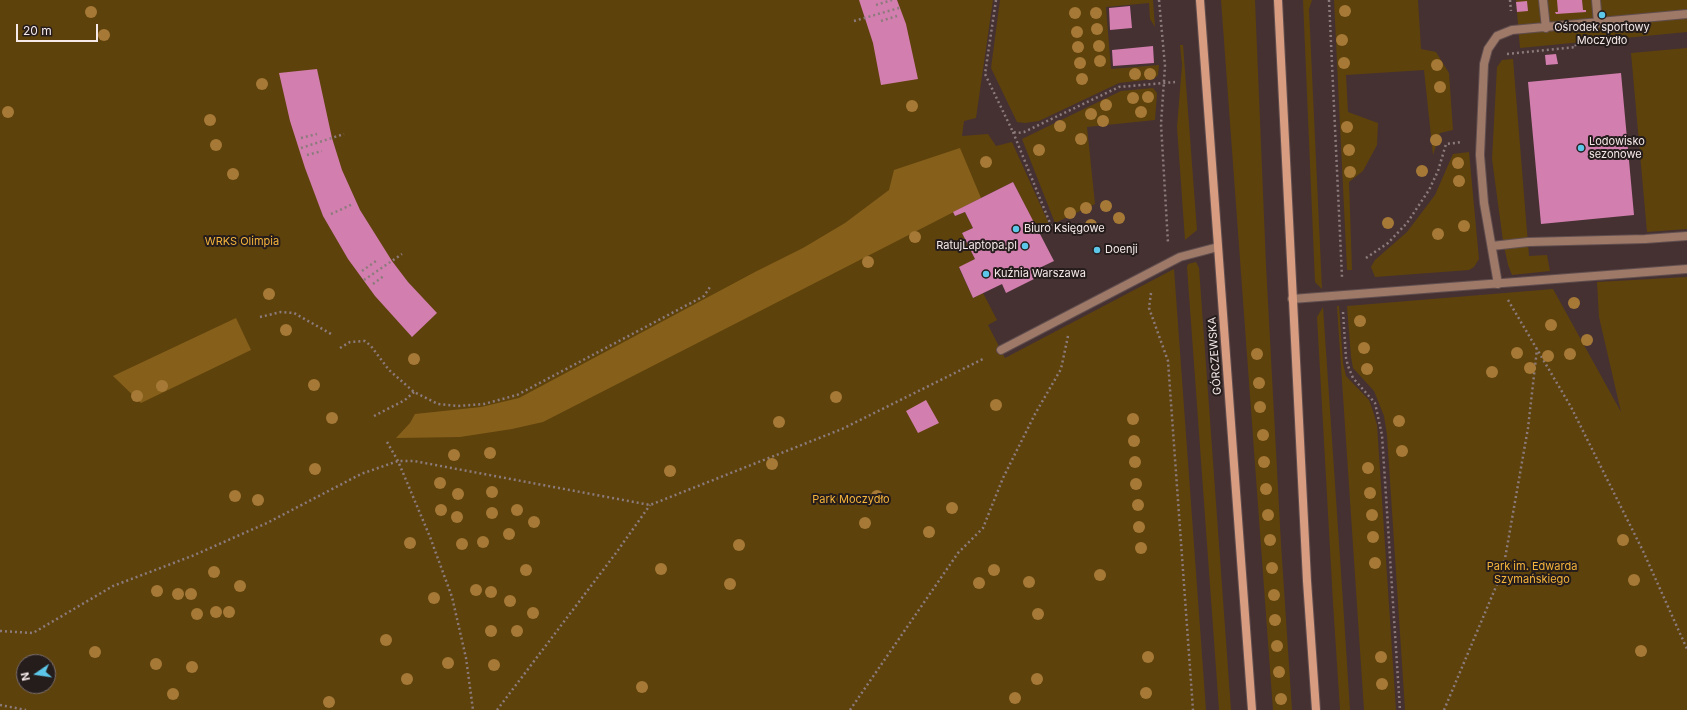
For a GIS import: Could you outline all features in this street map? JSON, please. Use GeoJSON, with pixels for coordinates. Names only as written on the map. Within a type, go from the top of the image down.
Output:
{"type":"FeatureCollection","features":[{"type":"Feature","properties":{"kind":"main road","name":"GÓRCZEWSKA"},"geometry":{"type":"LineString","coordinates":[[1200,0],[1252,710]]}},
{"type":"Feature","properties":{"kind":"main road"},"geometry":{"type":"LineString","coordinates":[[1278,0],[1307,581],[1316,710]]}},
{"type":"Feature","properties":{"kind":"lane"},"geometry":{"type":"LineString","coordinates":[[1543,0],[1546,28]]}},
{"type":"Feature","properties":{"kind":"lane"},"geometry":{"type":"LineString","coordinates":[[1596,0],[1598,22]]}},
{"type":"Feature","properties":{"kind":"lane"},"geometry":{"type":"LineString","coordinates":[[1498,284],[1484,203],[1480,155],[1484,64],[1488,49],[1497,36],[1512,30],[1687,14]]}},
{"type":"Feature","properties":{"kind":"lane"},"geometry":{"type":"LineString","coordinates":[[1492,246],[1528,242],[1645,239],[1687,236]]}},
{"type":"Feature","properties":{"kind":"lane"},"geometry":{"type":"LineString","coordinates":[[1001,350],[1073,314],[1180,257],[1218,247]]}},
{"type":"Feature","properties":{"kind":"lane"},"geometry":{"type":"LineString","coordinates":[[1292,299],[1687,269]]}},
{"type":"Feature","properties":{"kind":"path"},"geometry":{"type":"LineString","coordinates":[[876,5],[892,0]]}},
{"type":"Feature","properties":{"kind":"path"},"geometry":{"type":"LineString","coordinates":[[996,0],[986,74],[1013,132],[1052,228]]}},
{"type":"Feature","properties":{"kind":"path"},"geometry":{"type":"LineString","coordinates":[[1159,0],[1164,56],[1164,83],[1160,124],[1168,243],[1160,268],[1151,288],[1149,300],[1150,308],[1168,361],[1193,710]]}},
{"type":"Feature","properties":{"kind":"path"},"geometry":{"type":"LineString","coordinates":[[1329,0],[1346,358],[1353,378],[1375,402],[1382,435],[1400,710]]}},
{"type":"Feature","properties":{"kind":"path"},"geometry":{"type":"LineString","coordinates":[[854,21],[899,8]]}},
{"type":"Feature","properties":{"kind":"path"},"geometry":{"type":"LineString","coordinates":[[881,21],[896,16]]}},
{"type":"Feature","properties":{"kind":"path"},"geometry":{"type":"LineString","coordinates":[[1486,56],[1521,54],[1576,47],[1574,25]]}},
{"type":"Feature","properties":{"kind":"path"},"geometry":{"type":"LineString","coordinates":[[1013,132],[1024,132],[1119,87],[1175,82]]}},
{"type":"Feature","properties":{"kind":"path"},"geometry":{"type":"LineString","coordinates":[[300,138],[317,134]]}},
{"type":"Feature","properties":{"kind":"path"},"geometry":{"type":"LineString","coordinates":[[300,148],[344,134]]}},
{"type":"Feature","properties":{"kind":"path"},"geometry":{"type":"LineString","coordinates":[[1366,258],[1388,243],[1408,223],[1432,184],[1438,171],[1446,144],[1480,139]]}},
{"type":"Feature","properties":{"kind":"path"},"geometry":{"type":"LineString","coordinates":[[307,155],[322,151]]}},
{"type":"Feature","properties":{"kind":"path"},"geometry":{"type":"LineString","coordinates":[[331,214],[353,204]]}},
{"type":"Feature","properties":{"kind":"path"},"geometry":{"type":"LineString","coordinates":[[364,280],[402,254]]}},
{"type":"Feature","properties":{"kind":"path"},"geometry":{"type":"LineString","coordinates":[[362,271],[376,261]]}},
{"type":"Feature","properties":{"kind":"path"},"geometry":{"type":"LineString","coordinates":[[373,284],[385,275]]}},
{"type":"Feature","properties":{"kind":"path"},"geometry":{"type":"LineString","coordinates":[[1498,284],[1571,407],[1643,551],[1687,649]]}},
{"type":"Feature","properties":{"kind":"path"},"geometry":{"type":"LineString","coordinates":[[340,348],[350,342],[365,341],[371,346],[389,370],[414,392],[438,404],[458,406],[484,404],[518,395],[704,296],[710,287]]}},
{"type":"Feature","properties":{"kind":"path"},"geometry":{"type":"LineString","coordinates":[[260,317],[281,312],[294,313],[333,334]]}},
{"type":"Feature","properties":{"kind":"path"},"geometry":{"type":"LineString","coordinates":[[850,710],[958,553],[983,528],[1003,478],[1035,414],[1061,369],[1073,314]]}},
{"type":"Feature","properties":{"kind":"path"},"geometry":{"type":"LineString","coordinates":[[1444,710],[1503,570],[1528,428],[1537,348]]}},
{"type":"Feature","properties":{"kind":"path"},"geometry":{"type":"LineString","coordinates":[[0,631],[33,633],[113,586],[192,556],[268,523],[361,474],[398,461],[414,461],[650,505],[842,429],[1001,350]]}},
{"type":"Feature","properties":{"kind":"path"},"geometry":{"type":"LineString","coordinates":[[374,416],[405,400],[414,392]]}},
{"type":"Feature","properties":{"kind":"path"},"geometry":{"type":"LineString","coordinates":[[387,442],[398,461],[430,537],[452,597],[466,658],[473,710]]}},
{"type":"Feature","properties":{"kind":"path"},"geometry":{"type":"LineString","coordinates":[[497,710],[616,553],[650,505]]}},
{"type":"Feature","properties":{"kind":"path"},"geometry":{"type":"LineString","coordinates":[[0,705],[26,710]]}},
{"type":"Feature","properties":{"kind":"green space"},"geometry":{"type":"Polygon","coordinates":[[[0,0],[993,0],[976,118],[964,121],[962,136],[988,134],[996,146],[1012,142],[1049,224],[1048,227],[1039,233],[1013,182],[953,212],[955,216],[965,212],[973,228],[962,233],[975,259],[959,268],[973,298],[983,293],[997,320],[988,325],[1005,358],[1174,269],[1206,710],[0,710],[0,0]]]}},
{"type":"Feature","properties":{"kind":"green space"},"geometry":{"type":"Polygon","coordinates":[[[1000,0],[1153,0],[1155,27],[1150,19],[1149,3],[1106,7],[1111,69],[1159,65],[1158,75],[1154,79],[1119,83],[1039,121],[1025,123],[1017,122],[991,68],[1000,0]]]}},
{"type":"Feature","properties":{"kind":"green space"},"geometry":{"type":"Polygon","coordinates":[[[1221,0],[1255,0],[1266,265],[1281,544],[1292,710],[1273,710],[1221,0]]]}},
{"type":"Feature","properties":{"kind":"green space"},"geometry":{"type":"Polygon","coordinates":[[[1303,0],[1312,0],[1309,9],[1322,289],[1315,282],[1303,0]]]}},
{"type":"Feature","properties":{"kind":"green space"},"geometry":{"type":"Polygon","coordinates":[[[1334,0],[1418,0],[1421,49],[1436,52],[1449,73],[1453,130],[1440,133],[1433,155],[1424,70],[1346,75],[1348,112],[1378,123],[1377,145],[1363,171],[1349,182],[1352,270],[1347,270],[1334,0]]]}},
{"type":"Feature","properties":{"kind":"green space","name":"Ośrodek sportowy Moczydło"},"geometry":{"type":"Polygon","coordinates":[[[1516,0],[1687,0],[1687,32],[1520,48],[1516,0]]]}},
{"type":"Feature","properties":{"kind":"green space"},"geometry":{"type":"Polygon","coordinates":[[[1180,45],[1183,45],[1197,230],[1185,240],[1177,127],[1182,65],[1180,45]]]}},
{"type":"Feature","properties":{"kind":"green space"},"geometry":{"type":"Polygon","coordinates":[[[1687,48],[1687,229],[1647,232],[1631,53],[1687,48]]]}},
{"type":"Feature","properties":{"kind":"green space"},"geometry":{"type":"Polygon","coordinates":[[[1513,59],[1529,256],[1547,255],[1550,271],[1512,275],[1508,265],[1503,241],[1492,159],[1497,67],[1502,60],[1513,59]]]}},
{"type":"Feature","properties":{"kind":"green space"},"geometry":{"type":"Polygon","coordinates":[[[1153,88],[1157,93],[1155,120],[1087,127],[1095,204],[1055,223],[1022,139],[1121,91],[1153,88]]]}},
{"type":"Feature","properties":{"kind":"green space"},"geometry":{"type":"Polygon","coordinates":[[[1469,152],[1479,259],[1474,267],[1469,270],[1375,277],[1371,267],[1375,260],[1407,232],[1435,195],[1453,154],[1469,152]]]}},
{"type":"Feature","properties":{"kind":"green space"},"geometry":{"type":"Polygon","coordinates":[[[1196,262],[1199,268],[1231,710],[1219,710],[1187,267],[1188,264],[1196,262]]]}},
{"type":"Feature","properties":{"kind":"green space","name":"Park im. Edwarda Szymańskiego"},"geometry":{"type":"Polygon","coordinates":[[[1687,277],[1687,710],[1405,710],[1387,435],[1384,416],[1374,391],[1353,368],[1347,306],[1553,289],[1621,412],[1599,317],[1597,282],[1687,277]]]}},
{"type":"Feature","properties":{"kind":"green space"},"geometry":{"type":"Polygon","coordinates":[[[1337,306],[1339,306],[1343,363],[1346,376],[1369,400],[1377,425],[1396,710],[1364,710],[1337,306]]]}},
{"type":"Feature","properties":{"kind":"green space"},"geometry":{"type":"Polygon","coordinates":[[[1323,307],[1350,710],[1340,710],[1317,317],[1323,307]]]}},
{"type":"Feature","properties":{"kind":"shaded area"},"geometry":{"type":"Polygon","coordinates":[[[960,148],[981,198],[543,422],[512,429],[460,437],[396,438],[410,423],[415,414],[481,407],[519,398],[803,248],[845,223],[889,190],[894,170],[960,148]]]}},
{"type":"Feature","properties":{"kind":"shaded area"},"geometry":{"type":"Polygon","coordinates":[[[236,318],[251,350],[141,403],[113,376],[236,318]]]}},
{"type":"Feature","properties":{"kind":"building"},"geometry":{"type":"Polygon","coordinates":[[[859,0],[897,0],[906,24],[918,79],[881,85],[873,43],[859,0]]]}},
{"type":"Feature","properties":{"kind":"building"},"geometry":{"type":"Polygon","coordinates":[[[1557,0],[1582,0],[1583,10],[1586,10],[1586,12],[1556,14],[1555,12],[1558,12],[1557,0]]]}},
{"type":"Feature","properties":{"kind":"building"},"geometry":{"type":"Polygon","coordinates":[[[1527,1],[1528,11],[1517,12],[1516,2],[1527,1]]]}},
{"type":"Feature","properties":{"kind":"building"},"geometry":{"type":"Polygon","coordinates":[[[1130,6],[1132,28],[1110,30],[1109,8],[1130,6]]]}},
{"type":"Feature","properties":{"kind":"building"},"geometry":{"type":"Polygon","coordinates":[[[1153,46],[1154,63],[1113,66],[1112,50],[1153,46]]]}},
{"type":"Feature","properties":{"kind":"building"},"geometry":{"type":"Polygon","coordinates":[[[1556,54],[1558,64],[1546,65],[1545,55],[1556,54]]]}},
{"type":"Feature","properties":{"kind":"building"},"geometry":{"type":"Polygon","coordinates":[[[317,69],[332,138],[342,170],[360,210],[392,261],[408,282],[437,313],[412,337],[375,296],[348,259],[323,216],[305,168],[290,121],[279,73],[317,69]]]}},
{"type":"Feature","properties":{"kind":"building","name":"Lodowisko sezonowe"},"geometry":{"type":"Polygon","coordinates":[[[1621,73],[1634,215],[1541,224],[1528,82],[1621,73]]]}},
{"type":"Feature","properties":{"kind":"building"},"geometry":{"type":"Polygon","coordinates":[[[1013,182],[1054,261],[1031,272],[1034,279],[1006,293],[1002,284],[973,298],[959,267],[975,259],[962,233],[973,228],[965,212],[955,216],[953,212],[1013,182]]]}},
{"type":"Feature","properties":{"kind":"building"},"geometry":{"type":"Polygon","coordinates":[[[926,400],[939,423],[918,433],[906,411],[926,400]]]}},
{"type":"Feature","properties":{"kind":"place","name":"Ośrodek sportowy Moczydło"},"geometry":{"type":"Point","coordinates":[1602,15]}},
{"type":"Feature","properties":{"kind":"place","name":"Lodowisko sezonowe"},"geometry":{"type":"Point","coordinates":[1581,148]}},
{"type":"Feature","properties":{"kind":"place","name":"Biuro Księgowe"},"geometry":{"type":"Point","coordinates":[1016,229]}},
{"type":"Feature","properties":{"kind":"place","name":"RatujLaptopa.pl"},"geometry":{"type":"Point","coordinates":[1025,246]}},
{"type":"Feature","properties":{"kind":"place","name":"Doenji"},"geometry":{"type":"Point","coordinates":[1097,250]}},
{"type":"Feature","properties":{"kind":"place","name":"Kuźnia Warszawa"},"geometry":{"type":"Point","coordinates":[986,274]}},
{"type":"Feature","properties":{"kind":"park label","name":"WRKS Olimpia"},"geometry":{"type":"Point","coordinates":[242,242]}},
{"type":"Feature","properties":{"kind":"park label","name":"Park Moczydło"},"geometry":{"type":"Point","coordinates":[851,500]}}]}
